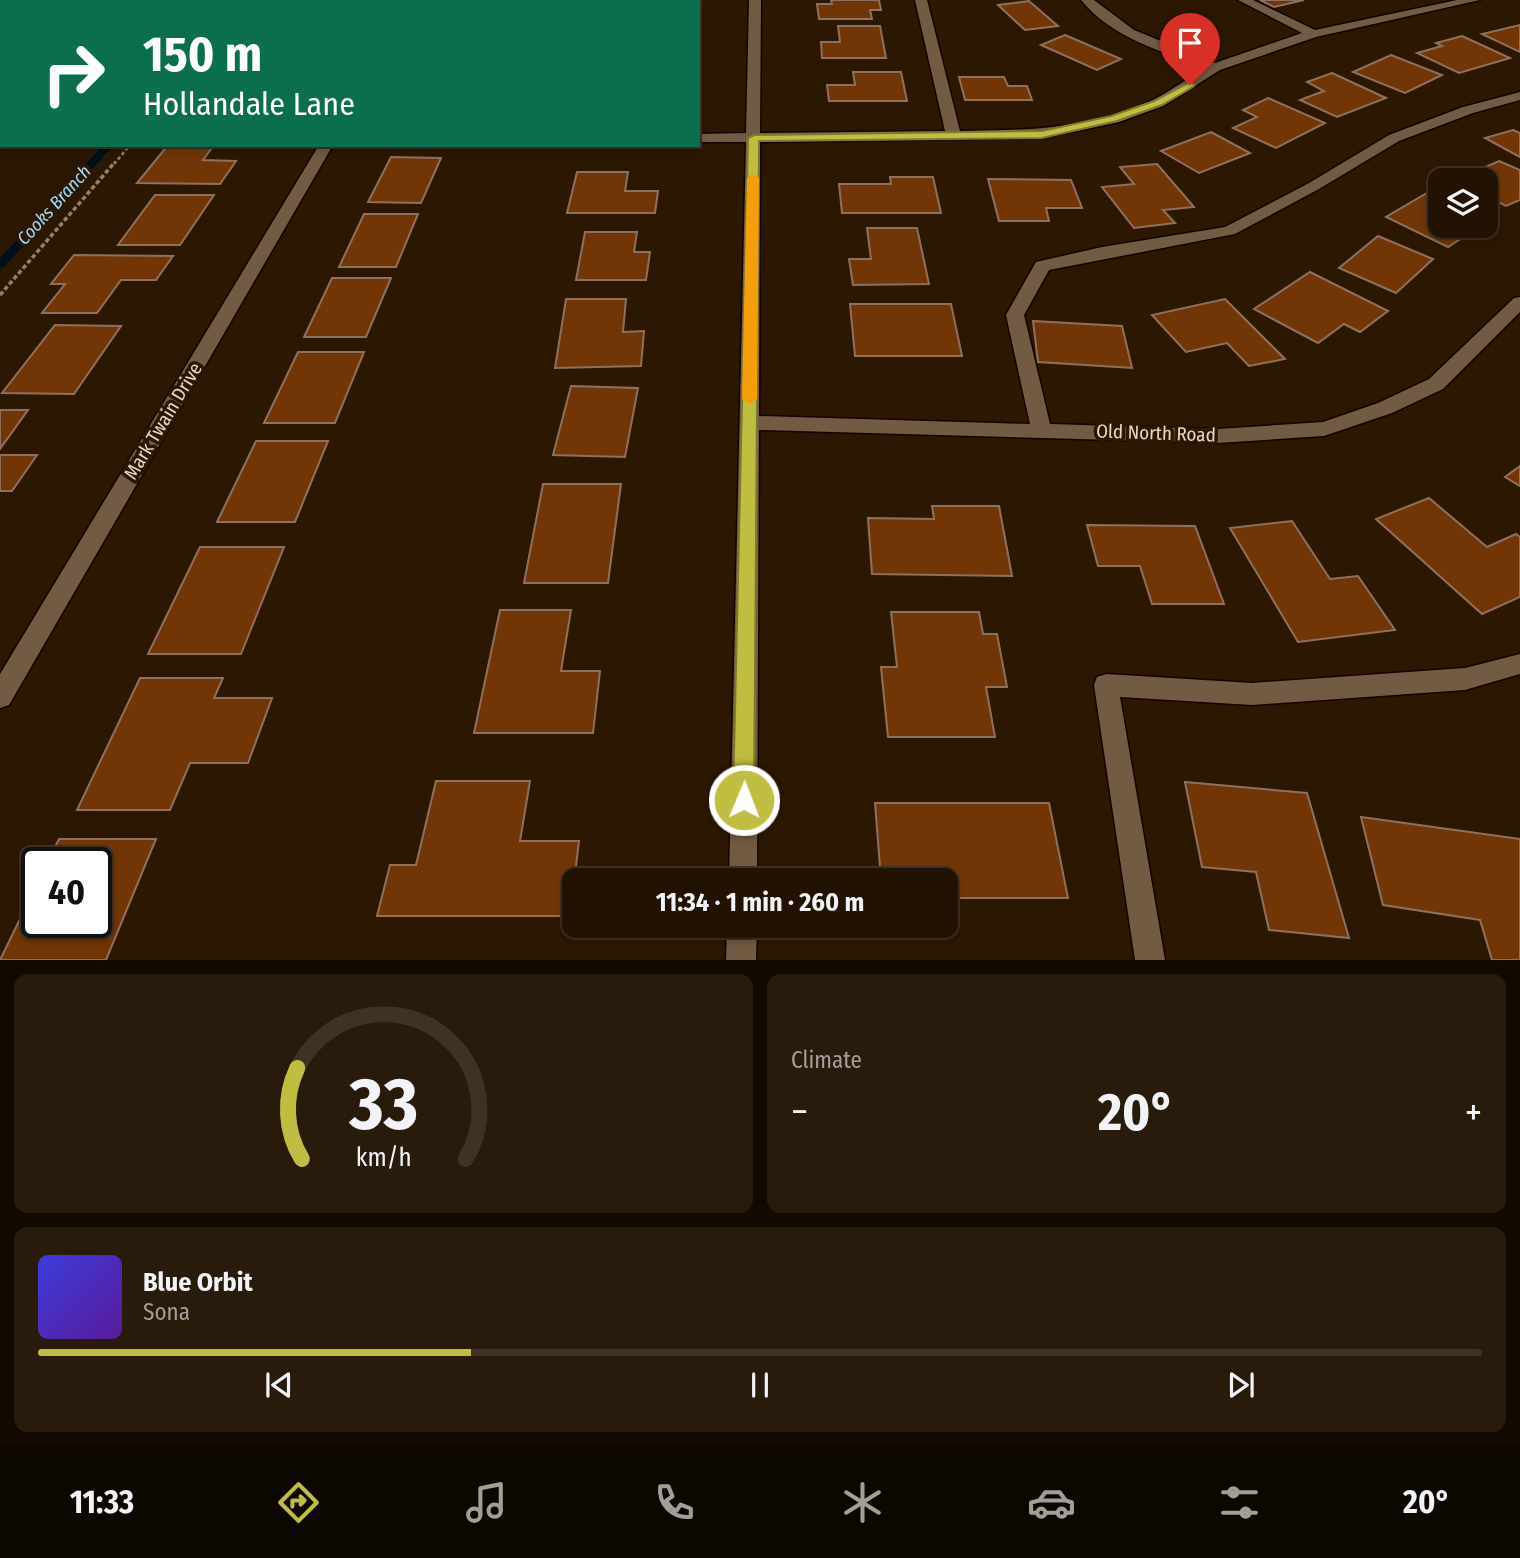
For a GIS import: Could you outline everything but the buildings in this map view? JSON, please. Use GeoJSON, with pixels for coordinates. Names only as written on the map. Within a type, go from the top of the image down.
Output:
{"type":"FeatureCollection","features":[{"type":"Feature","properties":{"kind":"street"},"geometry":{"type":"LineString","coordinates":[[743,868],[755,0]]}},
{"type":"Feature","properties":{"kind":"street"},"geometry":{"type":"LineString","coordinates":[[921,0],[954,137]]}},
{"type":"Feature","properties":{"kind":"street"},"geometry":{"type":"LineString","coordinates":[[1087,0],[1107,18],[1134,33],[1215,67]]}},
{"type":"Feature","properties":{"kind":"street"},"geometry":{"type":"LineString","coordinates":[[1244,0],[1313,34]]}},
{"type":"Feature","properties":{"kind":"street"},"geometry":{"type":"LineString","coordinates":[[700,138],[1042,134],[1114,119],[1158,103],[1215,67],[1313,34],[1474,0]]}},
{"type":"Feature","properties":{"kind":"street"},"geometry":{"type":"LineString","coordinates":[[1041,430],[1014,315],[1042,266],[1102,252],[1229,230],[1314,186],[1394,138],[1468,110],[1520,96]]}},
{"type":"Feature","properties":{"kind":"street","name":"Mark Twain Drive"},"geometry":{"type":"LineString","coordinates":[[0,697],[325,147]]}},
{"type":"Feature","properties":{"kind":"street","name":"Old North Road"},"geometry":{"type":"LineString","coordinates":[[749,423],[1218,436],[1324,429],[1385,408],[1436,384],[1520,302]]}},
{"type":"Feature","properties":{"kind":"street"},"geometry":{"type":"LineString","coordinates":[[1150,960],[1107,685],[1252,694],[1465,679],[1520,664]]}},
{"type":"Feature","properties":{"kind":"street"},"geometry":{"type":"LineString","coordinates":[[741,960],[742,938]]}},
{"type":"Feature","properties":{"kind":"path"},"geometry":{"type":"LineString","coordinates":[[0,295],[128,147]]}},
{"type":"Feature","properties":{"kind":"waterway","name":"Cooks Branch"},"geometry":{"type":"LineString","coordinates":[[0,265],[107,147]]}},
{"type":"Feature","properties":{"kind":"slow traffic"},"geometry":{"type":"LineString","coordinates":[[750,399],[753,178]]}},
{"type":"Feature","properties":{"kind":"route"},"geometry":{"type":"LineString","coordinates":[[744,800],[754,138],[1006,137],[1042,134],[1114,119],[1158,103],[1190,85]]}}]}
